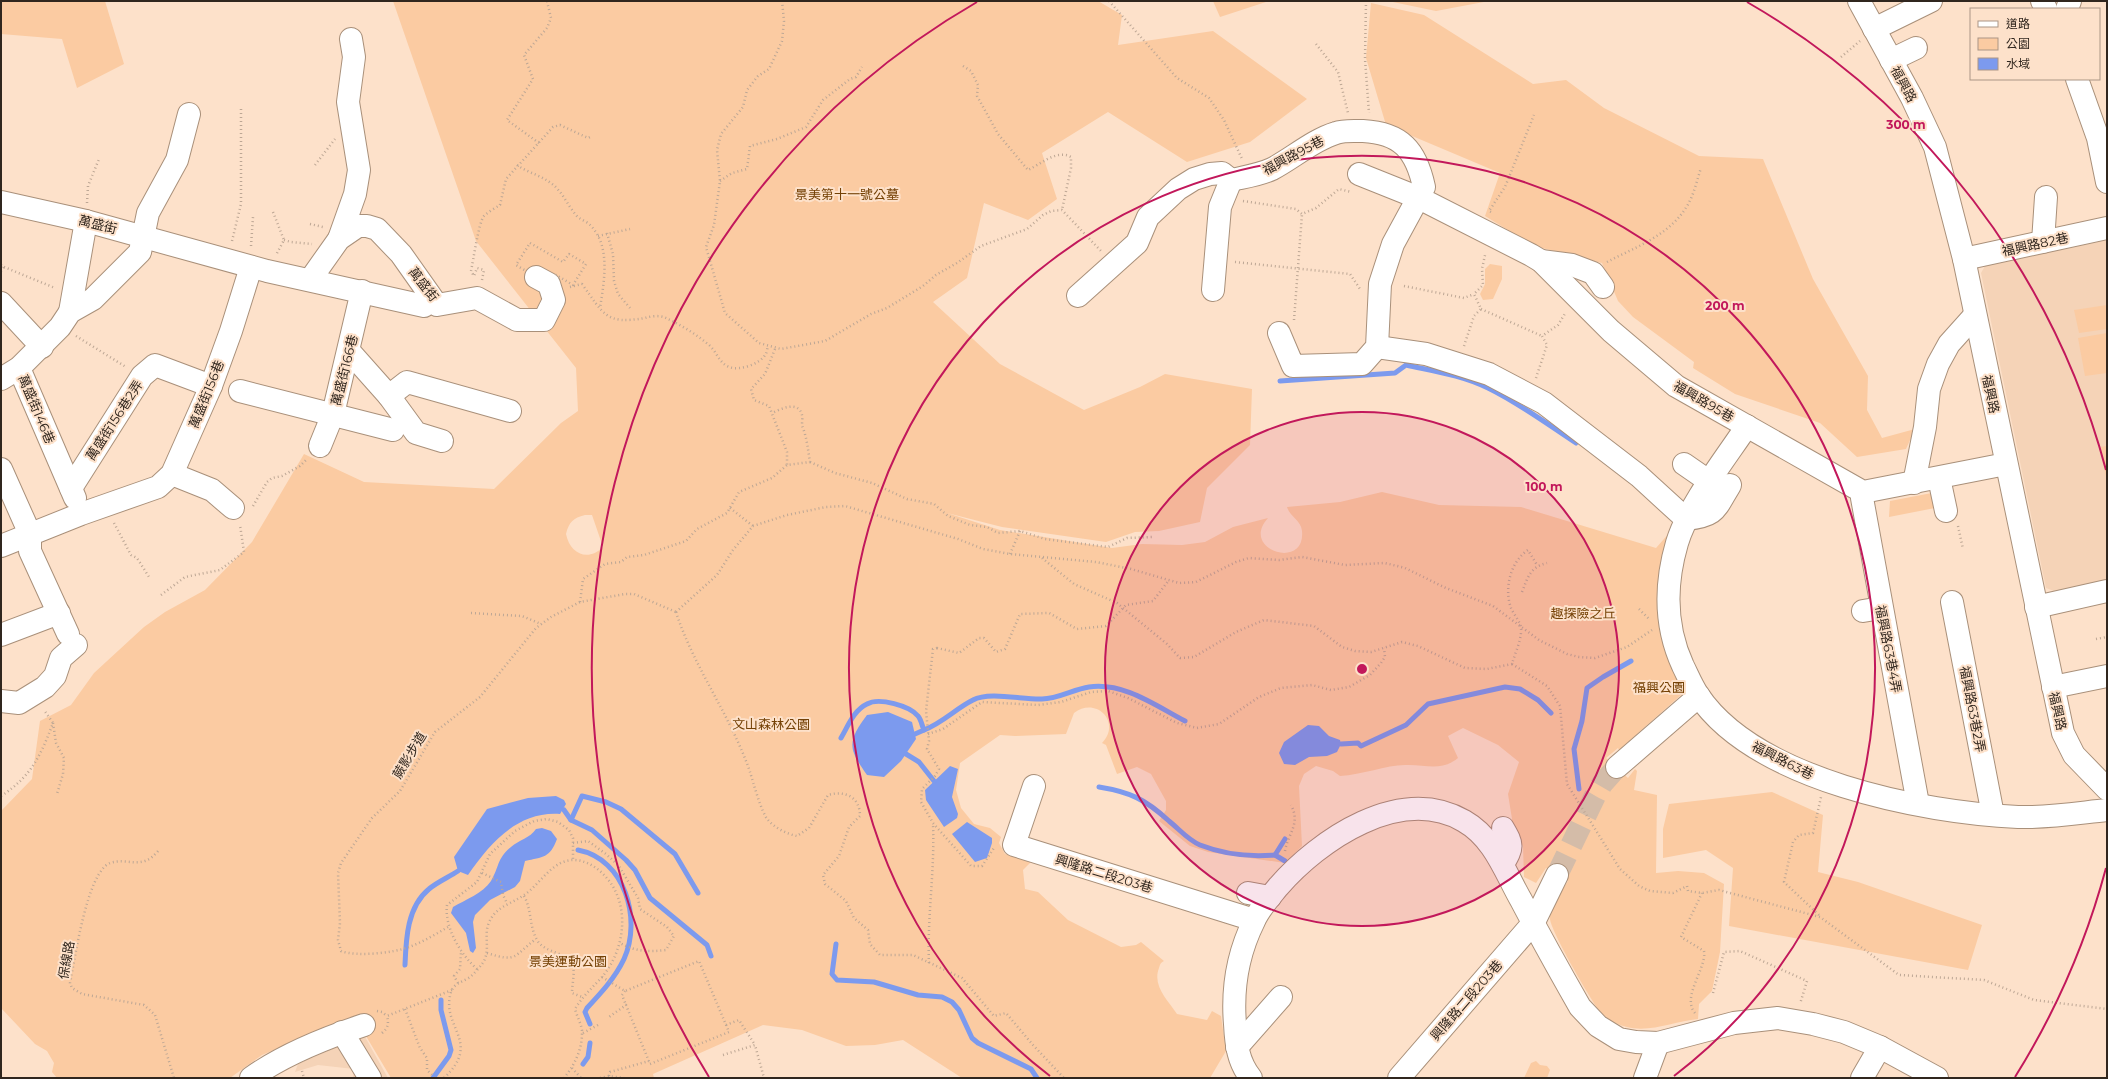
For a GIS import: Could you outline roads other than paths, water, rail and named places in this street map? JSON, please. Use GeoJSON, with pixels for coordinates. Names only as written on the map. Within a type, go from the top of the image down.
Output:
{"type":"FeatureCollection","features":[{"type":"Feature","properties":{"kind":"street","name":"福興路"},"geometry":{"type":"LineString","coordinates":[[1859,1],[1912,98],[1935,147],[1964,259],[2063,733],[2074,755],[2107,789]]}},
{"type":"Feature","properties":{"kind":"street"},"geometry":{"type":"LineString","coordinates":[[1874,29],[1931,1]]}},
{"type":"Feature","properties":{"kind":"street"},"geometry":{"type":"LineString","coordinates":[[328,241],[355,194],[359,170],[349,121],[348,102],[354,58],[351,39]]}},
{"type":"Feature","properties":{"kind":"street"},"geometry":{"type":"LineString","coordinates":[[1891,60],[1916,48]]}},
{"type":"Feature","properties":{"kind":"street"},"geometry":{"type":"LineString","coordinates":[[2077,80],[2103,137],[2107,182]]}},
{"type":"Feature","properties":{"kind":"street","name":"萬盛街146巷"},"geometry":{"type":"LineString","coordinates":[[70,488],[10,374],[42,346],[65,320],[93,299],[140,252],[148,213],[177,160],[189,114]]}},
{"type":"Feature","properties":{"kind":"street","name":"福興路95巷"},"geometry":{"type":"LineString","coordinates":[[1240,178],[1271,170],[1336,132],[1361,131],[1393,136],[1409,150],[1420,168],[1424,186],[1419,198],[1393,244],[1380,284],[1377,347]]}},
{"type":"Feature","properties":{"kind":"street"},"geometry":{"type":"LineString","coordinates":[[1078,296],[1137,242],[1148,217],[1178,189],[1194,179],[1210,174],[1222,173],[1240,178],[1220,207],[1212,290]]}},
{"type":"Feature","properties":{"kind":"street","name":"福興路95巷"},"geometry":{"type":"LineString","coordinates":[[1356,183],[1419,198],[1541,261],[1611,331],[1676,386],[1863,492]]}},
{"type":"Feature","properties":{"kind":"street"},"geometry":{"type":"LineString","coordinates":[[2043,242],[2046,197]]}},
{"type":"Feature","properties":{"kind":"street","name":"萬盛街"},"geometry":{"type":"LineString","coordinates":[[1,202],[86,221],[259,269],[424,306]]}},
{"type":"Feature","properties":{"kind":"street"},"geometry":{"type":"LineString","coordinates":[[65,320],[86,221]]}},
{"type":"Feature","properties":{"kind":"street","name":"萬盛街"},"geometry":{"type":"LineString","coordinates":[[310,280],[328,241],[358,226],[367,226],[377,229],[401,254],[437,305],[477,298],[517,320],[544,320],[554,300],[549,284],[536,277]]}},
{"type":"Feature","properties":{"kind":"street","name":"福興路82巷"},"geometry":{"type":"LineString","coordinates":[[1964,259],[2107,228]]}},
{"type":"Feature","properties":{"kind":"street"},"geometry":{"type":"LineString","coordinates":[[1541,261],[1572,265],[1598,280]]}},
{"type":"Feature","properties":{"kind":"street","name":"萬盛街156巷"},"geometry":{"type":"LineString","coordinates":[[1,546],[81,514],[131,498],[158,487],[172,474],[211,386],[231,331],[259,269]]}},
{"type":"Feature","properties":{"kind":"street","name":"萬盛街166巷"},"geometry":{"type":"LineString","coordinates":[[320,446],[333,414],[350,351],[362,291]]}},
{"type":"Feature","properties":{"kind":"street"},"geometry":{"type":"LineString","coordinates":[[1,303],[42,346]]}},
{"type":"Feature","properties":{"kind":"street"},"geometry":{"type":"LineString","coordinates":[[1914,483],[1925,427],[1929,389],[1938,364],[1949,344],[1975,315]]}},
{"type":"Feature","properties":{"kind":"street"},"geometry":{"type":"LineString","coordinates":[[1286,328],[1293,366],[1362,364],[1377,347],[1426,354],[1489,374],[1544,402],[1639,476],[1686,519]]}},
{"type":"Feature","properties":{"kind":"street"},"geometry":{"type":"LineString","coordinates":[[350,351],[389,396],[416,433],[442,441]]}},
{"type":"Feature","properties":{"kind":"street","name":"萬盛街156巷2弄"},"geometry":{"type":"LineString","coordinates":[[70,488],[142,376],[155,365],[211,386]]}},
{"type":"Feature","properties":{"kind":"street"},"geometry":{"type":"LineString","coordinates":[[389,396],[407,382],[510,411]]}},
{"type":"Feature","properties":{"kind":"street"},"geometry":{"type":"LineString","coordinates":[[240,391],[393,430]]}},
{"type":"Feature","properties":{"kind":"street","name":"福興路63巷"},"geometry":{"type":"LineString","coordinates":[[1747,426],[1720,484],[1686,519],[1677,543],[1672,564],[1668,605],[1669,629],[1677,653],[1699,696],[1718,718],[1744,740],[1771,757],[1826,782],[1918,804],[1959,813],[2028,817],[2107,810]]}},
{"type":"Feature","properties":{"kind":"street"},"geometry":{"type":"LineString","coordinates":[[1684,464],[1720,484]]}},
{"type":"Feature","properties":{"kind":"street"},"geometry":{"type":"LineString","coordinates":[[1863,492],[2006,464]]}},
{"type":"Feature","properties":{"kind":"street"},"geometry":{"type":"LineString","coordinates":[[1,469],[30,534],[30,551],[72,640],[61,658],[55,676],[45,687],[19,703],[1,701]]}},
{"type":"Feature","properties":{"kind":"street"},"geometry":{"type":"LineString","coordinates":[[172,474],[212,490],[241,513]]}},
{"type":"Feature","properties":{"kind":"street"},"geometry":{"type":"LineString","coordinates":[[1939,478],[1946,511]]}},
{"type":"Feature","properties":{"kind":"street"},"geometry":{"type":"LineString","coordinates":[[70,488],[81,514]]}},
{"type":"Feature","properties":{"kind":"street","name":"福興路63巷4弄"},"geometry":{"type":"LineString","coordinates":[[1863,492],[1862,498],[1872,610],[1918,804]]}},
{"type":"Feature","properties":{"kind":"street"},"geometry":{"type":"LineString","coordinates":[[2036,607],[2107,591]]}},
{"type":"Feature","properties":{"kind":"street","name":"福興路63巷2弄"},"geometry":{"type":"LineString","coordinates":[[1952,602],[1993,815]]}},
{"type":"Feature","properties":{"kind":"street"},"geometry":{"type":"LineString","coordinates":[[1,635],[59,613]]}},
{"type":"Feature","properties":{"kind":"street"},"geometry":{"type":"LineString","coordinates":[[2053,687],[2107,676]]}},
{"type":"Feature","properties":{"kind":"street"},"geometry":{"type":"LineString","coordinates":[[1617,767],[1699,696]]}},
{"type":"Feature","properties":{"kind":"street","name":"興隆路二段203巷"},"geometry":{"type":"LineString","coordinates":[[1034,786],[1014,845],[1254,920]]}},
{"type":"Feature","properties":{"kind":"street"},"geometry":{"type":"LineString","coordinates":[[1240,1075],[1233,1004],[1238,964],[1254,920],[1270,897],[1295,868],[1336,836],[1381,816],[1404,810],[1434,810],[1464,821],[1489,842],[1503,864],[1580,1007],[1598,1026],[1619,1040],[1658,1043],[1710,1028],[1734,1023],[1778,1018],[1813,1024],[1844,1032],[1880,1047],[1937,1078]]}},
{"type":"Feature","properties":{"kind":"street"},"geometry":{"type":"LineString","coordinates":[[1503,828],[1510,841],[1511,849],[1503,864]]}},
{"type":"Feature","properties":{"kind":"street","name":"興隆路二段203巷"},"geometry":{"type":"LineString","coordinates":[[1399,1078],[1534,922],[1557,875]]}},
{"type":"Feature","properties":{"kind":"street"},"geometry":{"type":"LineString","coordinates":[[1248,893],[1270,897]]}},
{"type":"Feature","properties":{"kind":"street"},"geometry":{"type":"LineString","coordinates":[[1237,1047],[1281,997]]}},
{"type":"Feature","properties":{"kind":"street"},"geometry":{"type":"LineString","coordinates":[[250,1078],[274,1071],[342,1032],[364,1025]]}},
{"type":"Feature","properties":{"kind":"street"},"geometry":{"type":"LineString","coordinates":[[342,1032],[370,1078]]}},
{"type":"Feature","properties":{"kind":"street"},"geometry":{"type":"LineString","coordinates":[[1645,1078],[1658,1043]]}},
{"type":"Feature","properties":{"kind":"street"},"geometry":{"type":"LineString","coordinates":[[1862,1078],[1880,1047]]}},
{"type":"Feature","properties":{"kind":"water"},"geometry":{"type":"Polygon","coordinates":[[[888,712],[912,722],[916,739],[901,761],[884,777],[867,775],[853,751],[853,739],[860,724],[867,715],[888,712]]]}},
{"type":"Feature","properties":{"kind":"water"},"geometry":{"type":"Polygon","coordinates":[[[1308,725],[1319,726],[1329,736],[1340,740],[1341,744],[1337,752],[1327,756],[1309,757],[1295,765],[1284,764],[1279,753],[1284,742],[1308,725]]]}},
{"type":"Feature","properties":{"kind":"water"},"geometry":{"type":"Polygon","coordinates":[[[950,766],[958,769],[952,797],[958,814],[957,818],[944,827],[926,800],[925,790],[950,766]]]}},
{"type":"Feature","properties":{"kind":"water"},"geometry":{"type":"Polygon","coordinates":[[[556,796],[564,800],[566,804],[560,814],[545,814],[518,824],[506,831],[496,841],[468,875],[458,871],[454,857],[487,809],[528,798],[556,796]]]}},
{"type":"Feature","properties":{"kind":"water"},"geometry":{"type":"Polygon","coordinates":[[[967,822],[992,838],[992,843],[987,858],[975,862],[952,834],[967,822]]]}},
{"type":"Feature","properties":{"kind":"water"},"geometry":{"type":"Polygon","coordinates":[[[542,828],[551,831],[557,839],[552,850],[545,856],[525,861],[520,881],[515,887],[490,900],[475,915],[473,922],[476,948],[473,953],[470,951],[466,933],[451,913],[453,907],[474,896],[488,885],[506,851],[531,835],[536,829],[542,828]]]}},
{"type":"Feature","properties":{"kind":"waterway"},"geometry":{"type":"LineString","coordinates":[[1280,381],[1395,373],[1406,365],[1427,369],[1468,380],[1488,388],[1522,407],[1576,443]]}},
{"type":"Feature","properties":{"kind":"waterway"},"geometry":{"type":"LineString","coordinates":[[1579,789],[1574,749],[1582,721],[1587,688],[1631,661]]}},
{"type":"Feature","properties":{"kind":"waterway"},"geometry":{"type":"LineString","coordinates":[[924,730],[980,697],[997,696],[1048,699],[1083,688],[1102,686],[1115,688],[1139,696],[1185,721]]}},
{"type":"Feature","properties":{"kind":"waterway"},"geometry":{"type":"LineString","coordinates":[[1341,744],[1358,743],[1361,746],[1406,725],[1428,704],[1505,687],[1520,689],[1538,700],[1551,713]]}},
{"type":"Feature","properties":{"kind":"waterway"},"geometry":{"type":"LineString","coordinates":[[841,738],[858,710],[872,702],[886,702],[902,706],[914,712],[919,717],[924,730],[915,734]]}},
{"type":"Feature","properties":{"kind":"waterway"},"geometry":{"type":"LineString","coordinates":[[906,754],[919,762],[934,781]]}},
{"type":"Feature","properties":{"kind":"waterway"},"geometry":{"type":"LineString","coordinates":[[1099,787],[1120,791],[1144,802],[1200,845],[1218,851],[1237,854],[1256,856],[1275,855]]}},
{"type":"Feature","properties":{"kind":"waterway"},"geometry":{"type":"LineString","coordinates":[[571,820],[582,796],[606,802],[621,809],[675,854],[698,893]]}},
{"type":"Feature","properties":{"kind":"waterway"},"geometry":{"type":"LineString","coordinates":[[564,810],[571,820],[592,830],[626,860],[635,870],[650,898],[707,945],[711,956]]}},
{"type":"Feature","properties":{"kind":"waterway"},"geometry":{"type":"LineString","coordinates":[[1285,839],[1275,855],[1285,861]]}},
{"type":"Feature","properties":{"kind":"waterway"},"geometry":{"type":"LineString","coordinates":[[578,850],[594,856],[608,865],[618,878],[630,909],[631,926],[629,943],[624,959],[607,985],[587,1008],[585,1012],[590,1024]]}},
{"type":"Feature","properties":{"kind":"waterway"},"geometry":{"type":"LineString","coordinates":[[405,965],[407,934],[416,905],[429,889],[458,871]]}},
{"type":"Feature","properties":{"kind":"waterway"},"geometry":{"type":"LineString","coordinates":[[836,944],[832,974],[837,980],[874,982],[918,995],[942,997],[952,1002],[959,1010],[972,1038],[978,1043],[1031,1069],[1037,1078]]}},
{"type":"Feature","properties":{"kind":"waterway"},"geometry":{"type":"LineString","coordinates":[[433,1078],[449,1056],[451,1050],[441,1010],[441,1000]]}},
{"type":"Feature","properties":{"kind":"waterway"},"geometry":{"type":"LineString","coordinates":[[583,1064],[588,1057],[590,1043]]}},
{"type":"Feature","properties":{"kind":"tunnel"},"geometry":{"type":"LineString","coordinates":[[1557,875],[1595,796],[1602,784],[1617,767]]}},
{"type":"Feature","properties":{"kind":"park label","name":"景美第十一號公墓"},"geometry":{"type":"Point","coordinates":[847,194]}},
{"type":"Feature","properties":{"kind":"park label","name":"趣探險之丘"},"geometry":{"type":"Point","coordinates":[1583,613]}},
{"type":"Feature","properties":{"kind":"park label","name":"福興公園"},"geometry":{"type":"Point","coordinates":[1659,687]}},
{"type":"Feature","properties":{"kind":"park label","name":"文山森林公園"},"geometry":{"type":"Point","coordinates":[771,724]}},
{"type":"Feature","properties":{"kind":"park label","name":"景美運動公園"},"geometry":{"type":"Point","coordinates":[568,961]}}]}
